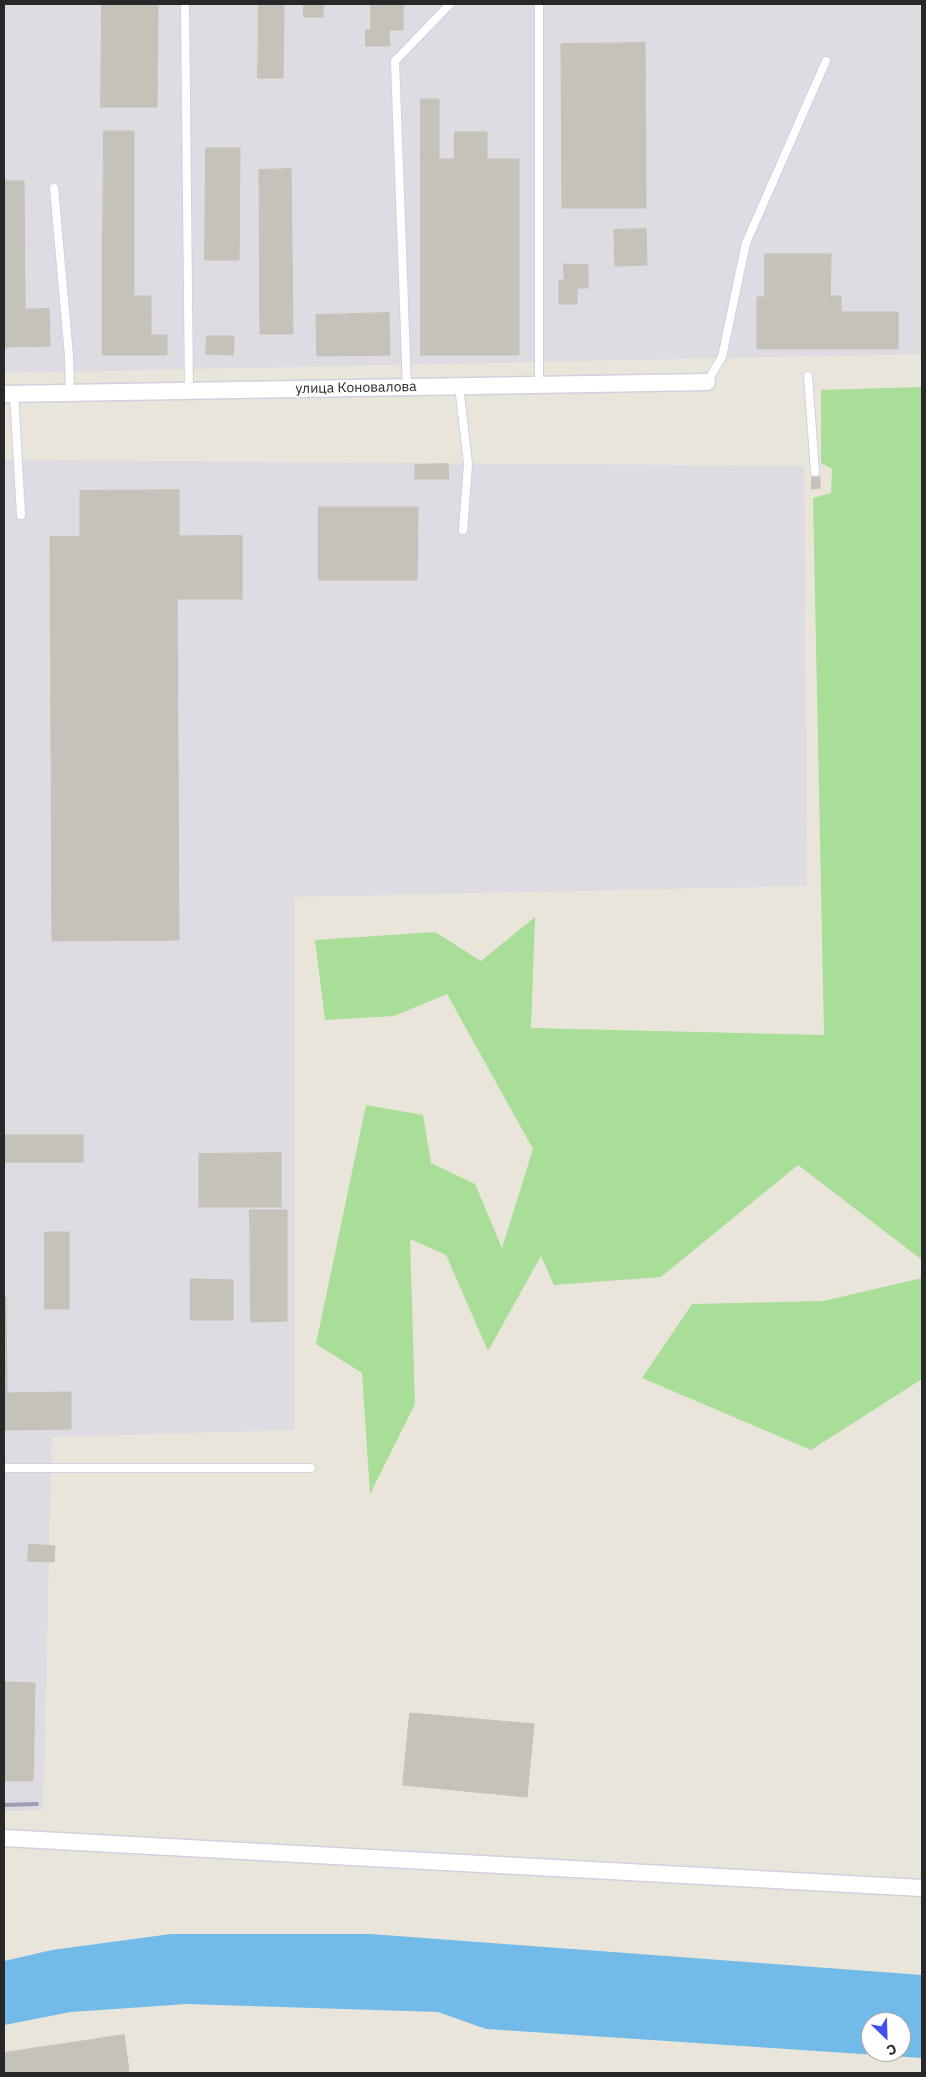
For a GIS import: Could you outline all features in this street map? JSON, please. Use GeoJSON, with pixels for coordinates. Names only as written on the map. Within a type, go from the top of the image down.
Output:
{"type":"FeatureCollection","features":[{"type":"Feature","properties":{"kind":"street","name":"улица Коновалова"},"geometry":{"type":"LineString","coordinates":[[9,394],[707,382]]}},
{"type":"Feature","properties":{"kind":"street"},"geometry":{"type":"LineString","coordinates":[[4,1838],[922,1888]]}},
{"type":"Feature","properties":{"kind":"lane"},"geometry":{"type":"LineString","coordinates":[[407,387],[395,61],[450,4]]}},
{"type":"Feature","properties":{"kind":"lane"},"geometry":{"type":"LineString","coordinates":[[538,4],[539,385]]}},
{"type":"Feature","properties":{"kind":"lane"},"geometry":{"type":"LineString","coordinates":[[186,8],[189,391]]}},
{"type":"Feature","properties":{"kind":"lane"},"geometry":{"type":"LineString","coordinates":[[707,382],[722,357],[746,243],[826,61]]}},
{"type":"Feature","properties":{"kind":"lane"},"geometry":{"type":"LineString","coordinates":[[54,188],[69,356],[70,393]]}},
{"type":"Feature","properties":{"kind":"lane"},"geometry":{"type":"LineString","coordinates":[[808,376],[815,472]]}},
{"type":"Feature","properties":{"kind":"lane"},"geometry":{"type":"LineString","coordinates":[[459,386],[468,464],[463,530]]}},
{"type":"Feature","properties":{"kind":"lane"},"geometry":{"type":"LineString","coordinates":[[9,394],[21,515]]}},
{"type":"Feature","properties":{"kind":"lane"},"geometry":{"type":"LineString","coordinates":[[4,1468],[311,1468]]}},
{"type":"Feature","properties":{"kind":"shaded area"},"geometry":{"type":"Polygon","coordinates":[[[4,4],[922,4],[922,354],[4,373],[4,4]]]}},
{"type":"Feature","properties":{"kind":"shaded area"},"geometry":{"type":"Polygon","coordinates":[[[4,460],[804,466],[807,886],[294,897],[294,1430],[52,1437],[43,1810],[4,1811],[4,460]]]}},
{"type":"Feature","properties":{"kind":"green space"},"geometry":{"type":"Polygon","coordinates":[[[922,387],[922,1260],[798,1165],[661,1277],[554,1285],[541,1256],[488,1351],[446,1255],[410,1239],[415,1404],[370,1494],[362,1373],[316,1344],[366,1105],[423,1115],[431,1163],[475,1184],[502,1248],[533,1149],[447,994],[394,1016],[325,1020],[315,940],[435,932],[481,961],[535,917],[531,1028],[824,1035],[813,498],[831,493],[832,469],[821,463],[821,390],[922,387]]]}},
{"type":"Feature","properties":{"kind":"green space"},"geometry":{"type":"Polygon","coordinates":[[[922,1278],[922,1379],[811,1450],[642,1378],[692,1304],[823,1301],[922,1278]]]}},
{"type":"Feature","properties":{"kind":"water"},"geometry":{"type":"Polygon","coordinates":[[[171,1934],[370,1934],[922,1975],[922,2058],[911,2057],[911,2012],[861,2012],[861,2054],[486,2029],[438,2012],[187,2004],[71,2012],[4,2025],[4,1961],[52,1950],[171,1934]]]}},
{"type":"Feature","properties":{"kind":"building"},"geometry":{"type":"Polygon","coordinates":[[[102,4],[158,4],[157,107],[101,107],[102,4]]]}},
{"type":"Feature","properties":{"kind":"building"},"geometry":{"type":"Polygon","coordinates":[[[259,4],[284,4],[283,78],[258,78],[259,4]]]}},
{"type":"Feature","properties":{"kind":"building"},"geometry":{"type":"Polygon","coordinates":[[[304,4],[323,4],[323,17],[304,17],[304,4]]]}},
{"type":"Feature","properties":{"kind":"building"},"geometry":{"type":"Polygon","coordinates":[[[371,4],[403,4],[403,30],[371,30],[371,4]]]}},
{"type":"Feature","properties":{"kind":"building"},"geometry":{"type":"Polygon","coordinates":[[[366,30],[389,30],[390,46],[366,46],[366,30]]]}},
{"type":"Feature","properties":{"kind":"building"},"geometry":{"type":"Polygon","coordinates":[[[645,43],[646,208],[562,208],[561,44],[645,43]]]}},
{"type":"Feature","properties":{"kind":"building"},"geometry":{"type":"Polygon","coordinates":[[[421,99],[439,99],[439,159],[421,159],[421,99]]]}},
{"type":"Feature","properties":{"kind":"building"},"geometry":{"type":"Polygon","coordinates":[[[104,131],[134,131],[134,236],[103,236],[104,131]]]}},
{"type":"Feature","properties":{"kind":"building"},"geometry":{"type":"Polygon","coordinates":[[[455,132],[487,132],[487,159],[455,159],[455,132]]]}},
{"type":"Feature","properties":{"kind":"building"},"geometry":{"type":"Polygon","coordinates":[[[206,148],[240,148],[239,260],[205,260],[206,148]]]}},
{"type":"Feature","properties":{"kind":"building"},"geometry":{"type":"Polygon","coordinates":[[[421,159],[519,159],[519,355],[421,355],[421,159]]]}},
{"type":"Feature","properties":{"kind":"building"},"geometry":{"type":"Polygon","coordinates":[[[291,169],[293,334],[260,334],[259,170],[291,169]]]}},
{"type":"Feature","properties":{"kind":"building"},"geometry":{"type":"Polygon","coordinates":[[[4,181],[24,181],[25,310],[4,310],[4,181]]]}},
{"type":"Feature","properties":{"kind":"building"},"geometry":{"type":"Polygon","coordinates":[[[646,229],[647,265],[615,266],[614,230],[646,229]]]}},
{"type":"Feature","properties":{"kind":"building"},"geometry":{"type":"Polygon","coordinates":[[[103,236],[134,236],[134,315],[103,315],[103,236]]]}},
{"type":"Feature","properties":{"kind":"building"},"geometry":{"type":"Polygon","coordinates":[[[765,254],[831,254],[830,322],[765,321],[765,254]]]}},
{"type":"Feature","properties":{"kind":"building"},"geometry":{"type":"Polygon","coordinates":[[[564,264],[588,265],[588,288],[577,288],[577,304],[559,304],[559,280],[564,280],[564,264]]]}},
{"type":"Feature","properties":{"kind":"building"},"geometry":{"type":"Polygon","coordinates":[[[134,296],[151,296],[151,315],[134,315],[134,296]]]}},
{"type":"Feature","properties":{"kind":"building"},"geometry":{"type":"Polygon","coordinates":[[[831,296],[841,296],[841,312],[898,312],[898,349],[757,349],[757,297],[765,297],[765,321],[830,322],[831,296]]]}},
{"type":"Feature","properties":{"kind":"building"},"geometry":{"type":"Polygon","coordinates":[[[49,309],[50,346],[4,347],[4,310],[49,309]]]}},
{"type":"Feature","properties":{"kind":"building"},"geometry":{"type":"Polygon","coordinates":[[[389,313],[390,355],[317,356],[316,315],[389,313]]]}},
{"type":"Feature","properties":{"kind":"building"},"geometry":{"type":"Polygon","coordinates":[[[103,315],[151,315],[151,355],[103,355],[103,315]]]}},
{"type":"Feature","properties":{"kind":"building"},"geometry":{"type":"Polygon","coordinates":[[[151,335],[167,335],[167,355],[151,355],[151,335]]]}},
{"type":"Feature","properties":{"kind":"building"},"geometry":{"type":"Polygon","coordinates":[[[207,336],[234,336],[233,355],[206,354],[207,336]]]}},
{"type":"Feature","properties":{"kind":"building"},"geometry":{"type":"Polygon","coordinates":[[[448,464],[449,479],[415,479],[415,465],[448,464]]]}},
{"type":"Feature","properties":{"kind":"building"},"geometry":{"type":"Polygon","coordinates":[[[812,477],[820,477],[820,488],[812,489],[812,477]]]}},
{"type":"Feature","properties":{"kind":"building"},"geometry":{"type":"Polygon","coordinates":[[[179,490],[179,536],[80,537],[80,491],[179,490]]]}},
{"type":"Feature","properties":{"kind":"building"},"geometry":{"type":"Polygon","coordinates":[[[319,507],[418,507],[417,580],[319,580],[319,507]]]}},
{"type":"Feature","properties":{"kind":"building"},"geometry":{"type":"Polygon","coordinates":[[[242,536],[242,599],[177,599],[179,940],[52,941],[50,537],[242,536]]]}},
{"type":"Feature","properties":{"kind":"building"},"geometry":{"type":"Polygon","coordinates":[[[4,1135],[83,1135],[83,1162],[4,1162],[4,1135]]]}},
{"type":"Feature","properties":{"kind":"building"},"geometry":{"type":"Polygon","coordinates":[[[281,1153],[281,1207],[199,1207],[199,1154],[281,1153]]]}},
{"type":"Feature","properties":{"kind":"building"},"geometry":{"type":"Polygon","coordinates":[[[250,1210],[287,1210],[287,1321],[251,1322],[250,1210]]]}},
{"type":"Feature","properties":{"kind":"building"},"geometry":{"type":"Polygon","coordinates":[[[45,1232],[69,1232],[69,1309],[45,1309],[45,1232]]]}},
{"type":"Feature","properties":{"kind":"building"},"geometry":{"type":"Polygon","coordinates":[[[191,1279],[233,1280],[233,1320],[191,1320],[191,1279]]]}},
{"type":"Feature","properties":{"kind":"building"},"geometry":{"type":"Polygon","coordinates":[[[4,1297],[6,1297],[7,1393],[71,1392],[71,1429],[4,1430],[4,1297]]]}},
{"type":"Feature","properties":{"kind":"building"},"geometry":{"type":"Polygon","coordinates":[[[29,1544],[55,1546],[54,1562],[28,1561],[29,1544]]]}},
{"type":"Feature","properties":{"kind":"building"},"geometry":{"type":"Polygon","coordinates":[[[4,1682],[35,1683],[33,1781],[4,1781],[4,1682]]]}},
{"type":"Feature","properties":{"kind":"building"},"geometry":{"type":"Polygon","coordinates":[[[410,1713],[534,1724],[527,1797],[403,1785],[410,1713]]]}},
{"type":"Feature","properties":{"kind":"building"},"geometry":{"type":"Polygon","coordinates":[[[124,2035],[129,2071],[113,2073],[4,2073],[4,2053],[124,2035]]]}},
{"type":"Feature","properties":{"kind":"railway"},"geometry":{"type":"LineString","coordinates":[[4,1805],[37,1804]]}}]}
